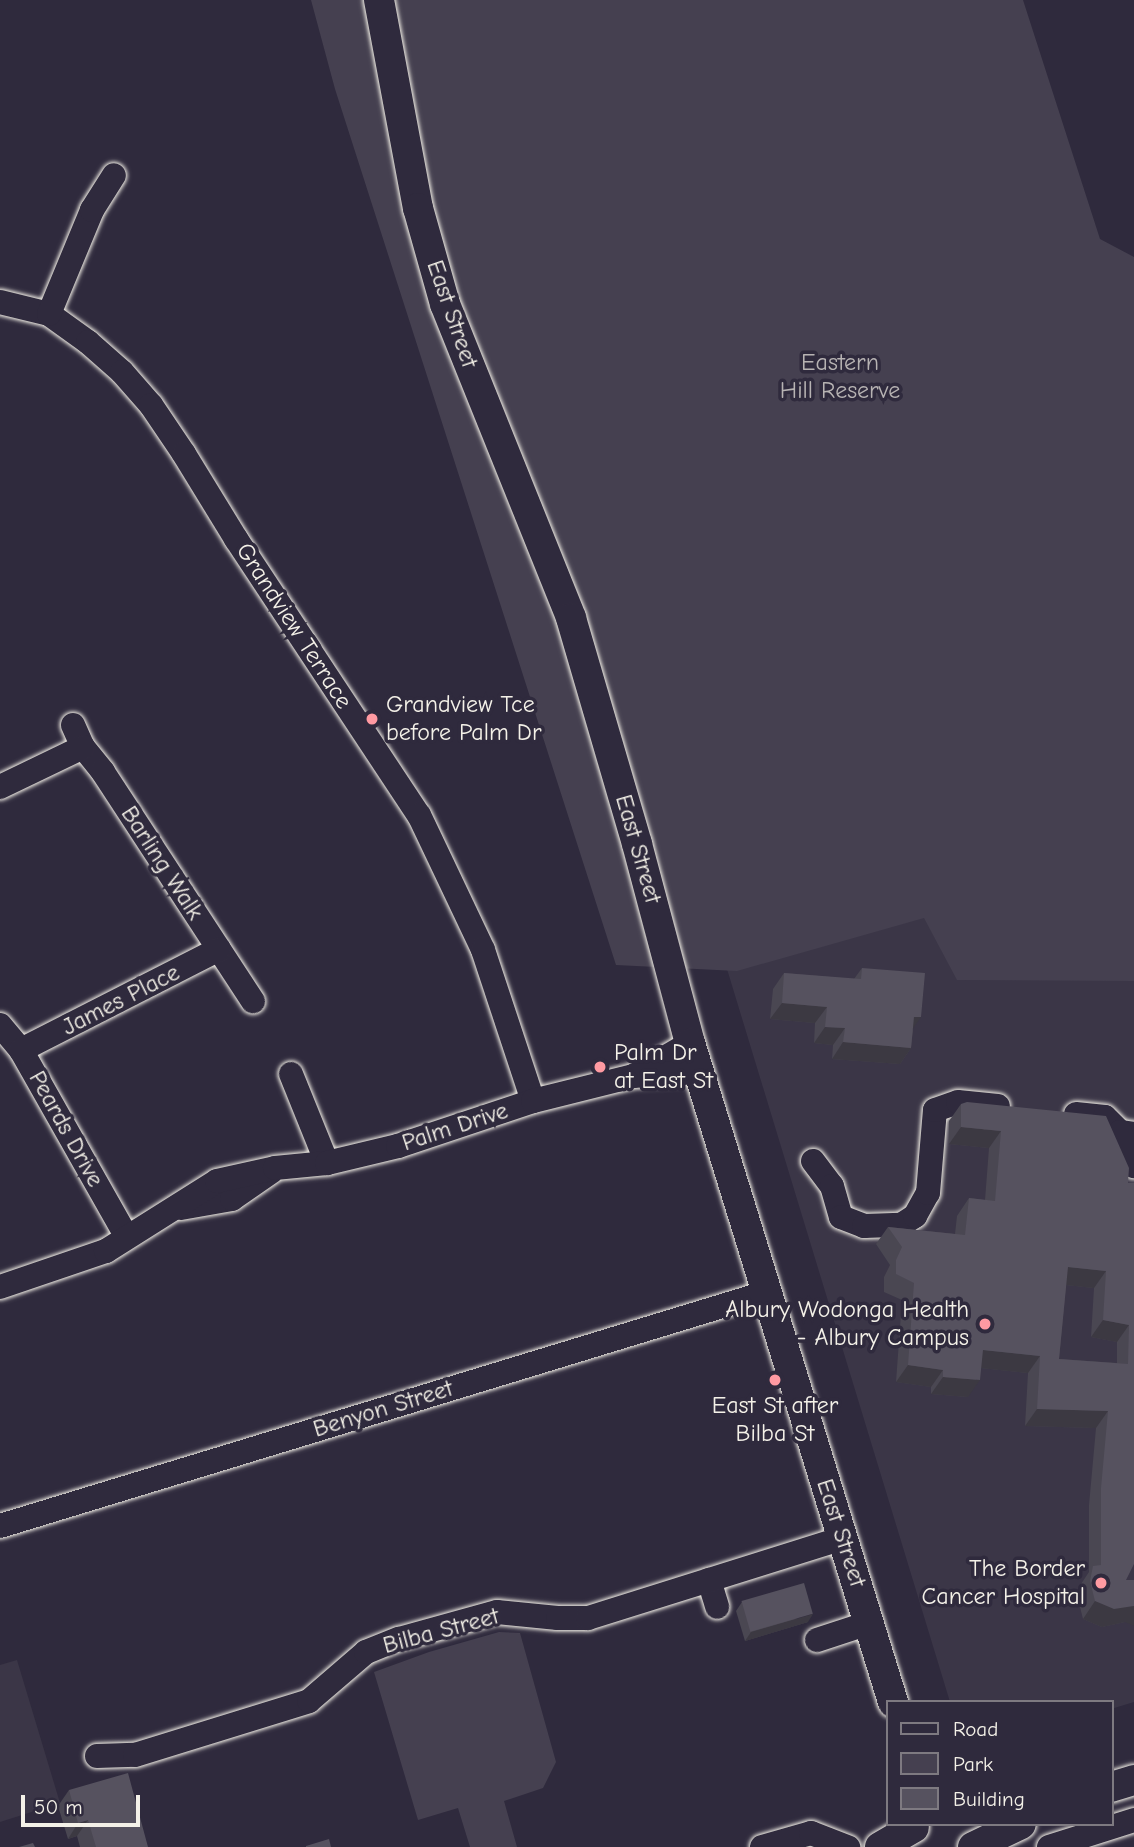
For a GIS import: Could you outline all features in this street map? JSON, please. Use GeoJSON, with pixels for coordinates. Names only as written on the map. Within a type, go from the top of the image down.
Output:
{"type":"FeatureCollection","features":[{"type":"Feature","properties":{"kind":"main road","name":"East Street"},"geometry":{"type":"LineString","coordinates":[[379,0],[418,208],[444,304],[571,618],[637,844],[690,1043],[892,1700]]}},
{"type":"Feature","properties":{"kind":"main road"},"geometry":{"type":"LineString","coordinates":[[1113,1786],[1134,1780]]}},
{"type":"Feature","properties":{"kind":"main road"},"geometry":{"type":"LineString","coordinates":[[970,1826],[973,1847],[1017,1826]]}},
{"type":"Feature","properties":{"kind":"main road"},"geometry":{"type":"LineString","coordinates":[[880,1847],[914,1833]]}},
{"type":"Feature","properties":{"kind":"street"},"geometry":{"type":"LineString","coordinates":[[48,314],[92,209],[114,175]]}},
{"type":"Feature","properties":{"kind":"street","name":"Grandview Terrace"},"geometry":{"type":"LineString","coordinates":[[0,302],[48,314],[88,342],[122,372],[151,405],[419,815],[483,950],[533,1101]]}},
{"type":"Feature","properties":{"kind":"street","name":"Barling Walk"},"geometry":{"type":"LineString","coordinates":[[72,724],[83,747],[103,772],[253,1001]]}},
{"type":"Feature","properties":{"kind":"street"},"geometry":{"type":"LineString","coordinates":[[0,787],[83,747]]}},
{"type":"Feature","properties":{"kind":"street","name":"James Place"},"geometry":{"type":"LineString","coordinates":[[22,1050],[219,949]]}},
{"type":"Feature","properties":{"kind":"street","name":"Peards Drive"},"geometry":{"type":"LineString","coordinates":[[0,1025],[22,1050],[127,1237]]}},
{"type":"Feature","properties":{"kind":"street","name":"Palm Drive"},"geometry":{"type":"LineString","coordinates":[[633,1076],[690,1043]]}},
{"type":"Feature","properties":{"kind":"street","name":"Palm Drive"},"geometry":{"type":"LineString","coordinates":[[0,1287],[82,1261],[127,1237],[217,1181],[275,1168],[327,1163],[398,1146],[533,1101],[633,1076],[699,1072]]}},
{"type":"Feature","properties":{"kind":"street"},"geometry":{"type":"LineString","coordinates":[[292,1074],[327,1163]]}},
{"type":"Feature","properties":{"kind":"street"},"geometry":{"type":"LineString","coordinates":[[813,1161],[832,1186],[841,1217],[864,1226],[901,1225],[915,1216],[929,1193],[935,1110],[958,1102],[1024,1109]]}},
{"type":"Feature","properties":{"kind":"street"},"geometry":{"type":"LineString","coordinates":[[1051,1111],[1105,1117],[1129,1133],[1128,1159],[1134,1166]]}},
{"type":"Feature","properties":{"kind":"street","name":"Benyon Street"},"geometry":{"type":"LineString","coordinates":[[0,1526],[765,1293]]}},
{"type":"Feature","properties":{"kind":"street","name":"Bilba Street"},"geometry":{"type":"LineString","coordinates":[[97,1756],[135,1755],[272,1715],[309,1701],[366,1652],[412,1636],[497,1612],[588,1618],[842,1538]]}},
{"type":"Feature","properties":{"kind":"street"},"geometry":{"type":"LineString","coordinates":[[709,1580],[718,1607]]}},
{"type":"Feature","properties":{"kind":"street"},"geometry":{"type":"LineString","coordinates":[[817,1640],[869,1623]]}},
{"type":"Feature","properties":{"kind":"street"},"geometry":{"type":"LineString","coordinates":[[1049,1847],[1134,1820]]}},
{"type":"Feature","properties":{"kind":"street"},"geometry":{"type":"LineString","coordinates":[[762,1847],[811,1833],[848,1847]]}},
{"type":"Feature","properties":{"kind":"shaded area","name":"Albury Wodonga Health - Albury Campus"},"geometry":{"type":"Polygon","coordinates":[[[1134,817],[1134,1702],[1113,1708],[1113,1700],[949,1700],[720,946],[1134,817]]]}},
{"type":"Feature","properties":{"kind":"shaded area"},"geometry":{"type":"Polygon","coordinates":[[[17,1660],[60,1803],[0,1822],[0,1665],[17,1660]]]}},
{"type":"Feature","properties":{"kind":"green space","name":"Eastern Hill Reserve"},"geometry":{"type":"Polygon","coordinates":[[[311,0],[1023,0],[1100,239],[1134,257],[1134,981],[957,980],[924,918],[737,971],[616,965],[335,89],[311,0]]]}},
{"type":"Feature","properties":{"kind":"green space"},"geometry":{"type":"Polygon","coordinates":[[[499,1632],[520,1633],[556,1762],[543,1788],[504,1801],[517,1847],[470,1847],[458,1808],[418,1820],[374,1672],[429,1652],[499,1632]]]}},
{"type":"Feature","properties":{"kind":"building"},"geometry":{"type":"Polygon","coordinates":[[[862,968],[925,973],[921,1017],[914,1017],[911,1048],[843,1042],[845,1028],[825,1027],[827,1007],[782,1003],[784,973],[861,979],[862,968]]]}},
{"type":"Feature","properties":{"kind":"building"},"geometry":{"type":"Polygon","coordinates":[[[967,1102],[1106,1116],[1129,1168],[1128,1183],[1134,1183],[1134,1564],[1126,1580],[1134,1580],[1134,1606],[1114,1609],[1095,1601],[1090,1581],[1093,1566],[1101,1565],[1101,1488],[1108,1411],[1037,1409],[1040,1356],[983,1350],[980,1380],[943,1377],[943,1370],[908,1365],[914,1283],[896,1274],[896,1260],[902,1247],[888,1227],[965,1235],[969,1198],[995,1201],[1001,1131],[961,1127],[961,1104],[967,1102]],[[1068,1267],[1059,1359],[1128,1364],[1129,1325],[1103,1320],[1106,1271],[1068,1267]]]}},
{"type":"Feature","properties":{"kind":"building"},"geometry":{"type":"Polygon","coordinates":[[[804,1583],[813,1614],[750,1632],[742,1601],[804,1583]]]}},
{"type":"Feature","properties":{"kind":"building"},"geometry":{"type":"Polygon","coordinates":[[[128,1773],[148,1847],[96,1847],[88,1820],[78,1823],[69,1790],[128,1773]]]}},
{"type":"Feature","properties":{"kind":"building"},"geometry":{"type":"Polygon","coordinates":[[[329,1839],[331,1847],[306,1847],[306,1846],[329,1839]]]}},
{"type":"Feature","properties":{"kind":"building"},"geometry":{"type":"Polygon","coordinates":[[[33,1843],[35,1847],[19,1847],[33,1843]]]}},
{"type":"Feature","properties":{"kind":"place","name":"Grandview Tce before Palm Dr"},"geometry":{"type":"Point","coordinates":[372,719]}},
{"type":"Feature","properties":{"kind":"place","name":"Palm Dr at East St"},"geometry":{"type":"Point","coordinates":[600,1067]}},
{"type":"Feature","properties":{"kind":"place","name":"Albury Wodonga Health - Albury Campus"},"geometry":{"type":"Point","coordinates":[985,1324]}},
{"type":"Feature","properties":{"kind":"place","name":"East St after Bilba St"},"geometry":{"type":"Point","coordinates":[775,1380]}},
{"type":"Feature","properties":{"kind":"place","name":"The Border Cancer Hospital"},"geometry":{"type":"Point","coordinates":[1101,1583]}}]}
